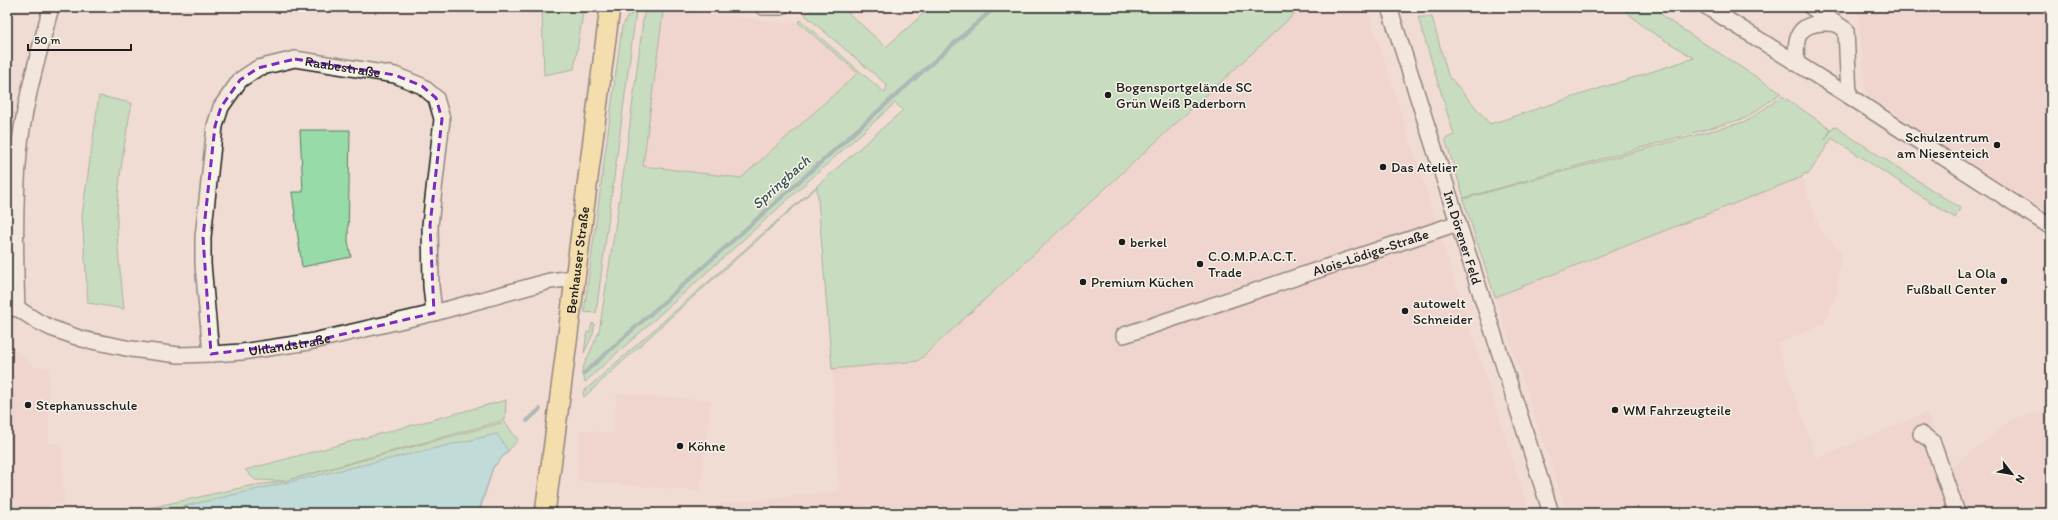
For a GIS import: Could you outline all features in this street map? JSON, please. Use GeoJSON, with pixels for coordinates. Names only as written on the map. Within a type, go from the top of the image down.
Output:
{"type":"FeatureCollection","features":[{"type":"Feature","properties":{"kind":"main road","name":"Benhauser Straße"},"geometry":{"type":"LineString","coordinates":[[545,513],[610,7]]}},
{"type":"Feature","properties":{"kind":"street"},"geometry":{"type":"LineString","coordinates":[[12,308],[19,151],[34,74],[51,7]]}},
{"type":"Feature","properties":{"kind":"street"},"geometry":{"type":"LineString","coordinates":[[763,7],[781,7]]}},
{"type":"Feature","properties":{"kind":"street","name":"Im Dörener Feld"},"geometry":{"type":"LineString","coordinates":[[1389,7],[1551,513]]}},
{"type":"Feature","properties":{"kind":"street"},"geometry":{"type":"LineString","coordinates":[[1706,7],[1849,96],[2051,227]]}},
{"type":"Feature","properties":{"kind":"street"},"geometry":{"type":"LineString","coordinates":[[1811,7],[1846,30],[1849,96]]}},
{"type":"Feature","properties":{"kind":"street"},"geometry":{"type":"LineString","coordinates":[[1796,63],[1798,36],[1806,27],[1826,22],[1838,24]]}},
{"type":"Feature","properties":{"kind":"street","name":"Raabestraße"},"geometry":{"type":"LineString","coordinates":[[211,354],[203,264],[203,238],[215,126],[221,107],[240,80],[258,68],[295,59],[395,75],[422,86],[436,98],[442,119],[430,225],[431,286],[434,313]]}},
{"type":"Feature","properties":{"kind":"street","name":"Alois-Lödige-Straße"},"geometry":{"type":"LineString","coordinates":[[1124,335],[1458,222]]}},
{"type":"Feature","properties":{"kind":"street","name":"Uhlandstraße"},"geometry":{"type":"LineString","coordinates":[[12,308],[36,321],[82,339],[131,349],[179,354],[211,354],[242,352],[309,342],[434,313],[534,285],[574,278]]}},
{"type":"Feature","properties":{"kind":"street"},"geometry":{"type":"LineString","coordinates":[[1921,434],[1932,441],[1957,513]]}},
{"type":"Feature","properties":{"kind":"highlighted area"},"geometry":{"type":"Polygon","coordinates":[[[295,59],[395,75],[422,86],[436,98],[442,119],[430,225],[434,313],[309,342],[211,354],[203,237],[215,126],[221,107],[240,80],[258,68],[295,59]]]}},
{"type":"Feature","properties":{"kind":"shaded area"},"geometry":{"type":"Polygon","coordinates":[[[1302,7],[1367,7],[1530,513],[711,513],[716,505],[839,491],[832,369],[918,361],[1302,7]]]}},
{"type":"Feature","properties":{"kind":"shaded area","name":"Schulzentrum am Niesenteich"},"geometry":{"type":"Polygon","coordinates":[[[1852,7],[2051,7],[2051,214],[2022,197],[1866,94],[1858,12],[1852,7]]]}},
{"type":"Feature","properties":{"kind":"shaded area"},"geometry":{"type":"Polygon","coordinates":[[[663,12],[742,17],[787,24],[798,22],[859,72],[742,178],[643,166],[663,12]]]}},
{"type":"Feature","properties":{"kind":"shaded area"},"geometry":{"type":"Polygon","coordinates":[[[1802,177],[1820,230],[1841,251],[1837,292],[1824,324],[1777,344],[1817,459],[1927,412],[1947,471],[2012,419],[2051,409],[2051,513],[1567,513],[1495,297],[1802,177]]]}},
{"type":"Feature","properties":{"kind":"shaded area","name":"Stephanusschule"},"geometry":{"type":"Polygon","coordinates":[[[7,343],[35,367],[49,367],[49,443],[62,443],[64,502],[25,513],[7,513],[7,343]]]}},
{"type":"Feature","properties":{"kind":"shaded area"},"geometry":{"type":"Polygon","coordinates":[[[617,393],[711,401],[700,491],[577,481],[581,430],[613,433],[617,393]]]}},
{"type":"Feature","properties":{"kind":"green space"},"geometry":{"type":"Polygon","coordinates":[[[496,7],[584,7],[574,69],[544,75],[542,11],[496,7]]]}},
{"type":"Feature","properties":{"kind":"green space"},"geometry":{"type":"Polygon","coordinates":[[[813,7],[842,7],[886,47],[931,7],[1302,7],[918,361],[832,369],[817,187],[584,397],[583,392],[903,110],[895,103],[585,382],[582,370],[599,332],[625,163],[644,13],[663,12],[643,166],[741,178],[858,73],[798,22],[800,20],[885,93],[887,85],[805,15],[813,7]]]}},
{"type":"Feature","properties":{"kind":"green space"},"geometry":{"type":"Polygon","coordinates":[[[1621,7],[1657,8],[1665,18],[1781,93],[1746,118],[1464,198],[1445,139],[1454,135],[1418,17],[1432,17],[1448,75],[1490,124],[1694,58],[1645,28],[1621,7]]]}},
{"type":"Feature","properties":{"kind":"green space"},"geometry":{"type":"Polygon","coordinates":[[[636,12],[596,313],[584,312],[622,27],[627,17],[636,12]]]}},
{"type":"Feature","properties":{"kind":"green space"},"geometry":{"type":"Polygon","coordinates":[[[99,96],[132,103],[119,184],[117,212],[118,248],[124,309],[88,303],[82,216],[99,96]]]}},
{"type":"Feature","properties":{"kind":"green space"},"geometry":{"type":"Polygon","coordinates":[[[1782,96],[1831,129],[1825,140],[1834,126],[1960,208],[1955,218],[1832,138],[1808,175],[1805,173],[1802,177],[1495,297],[1463,199],[1747,121],[1782,96]]]}},
{"type":"Feature","properties":{"kind":"green space"},"geometry":{"type":"Polygon","coordinates":[[[300,130],[350,130],[348,241],[351,257],[302,267],[292,192],[303,192],[300,130]]]}},
{"type":"Feature","properties":{"kind":"green space"},"geometry":{"type":"Polygon","coordinates":[[[592,323],[595,324],[593,334],[584,353],[587,332],[590,333],[592,323]]]}},
{"type":"Feature","properties":{"kind":"green space"},"geometry":{"type":"Polygon","coordinates":[[[506,400],[505,420],[285,481],[255,480],[245,470],[506,400]]]}},
{"type":"Feature","properties":{"kind":"green space"},"geometry":{"type":"Polygon","coordinates":[[[505,422],[518,440],[493,468],[479,513],[493,467],[508,451],[497,434],[155,513],[126,513],[249,486],[285,481],[505,422]]]}},
{"type":"Feature","properties":{"kind":"water"},"geometry":{"type":"Polygon","coordinates":[[[497,434],[508,451],[493,467],[478,513],[155,513],[497,434]]]}},
{"type":"Feature","properties":{"kind":"waterway","name":"Springbach"},"geometry":{"type":"LineString","coordinates":[[583,374],[995,7]]}},
{"type":"Feature","properties":{"kind":"waterway","name":"Springbach"},"geometry":{"type":"LineString","coordinates":[[527,421],[540,409]]}},
{"type":"Feature","properties":{"kind":"place","name":"Bogensportgelände SC Grün Weiß Paderborn"},"geometry":{"type":"Point","coordinates":[1108,95]}},
{"type":"Feature","properties":{"kind":"place","name":"Schulzentrum am Niesenteich"},"geometry":{"type":"Point","coordinates":[1997,145]}},
{"type":"Feature","properties":{"kind":"place","name":"Das Atelier"},"geometry":{"type":"Point","coordinates":[1383,167]}},
{"type":"Feature","properties":{"kind":"place","name":"berkel"},"geometry":{"type":"Point","coordinates":[1122,242]}},
{"type":"Feature","properties":{"kind":"place","name":"C.O.M.P.A.C.T. Trade"},"geometry":{"type":"Point","coordinates":[1200,264]}},
{"type":"Feature","properties":{"kind":"place","name":"La Ola Fußball Center"},"geometry":{"type":"Point","coordinates":[2004,281]}},
{"type":"Feature","properties":{"kind":"place","name":"Premium Küchen"},"geometry":{"type":"Point","coordinates":[1083,282]}},
{"type":"Feature","properties":{"kind":"place","name":"autowelt Schneider"},"geometry":{"type":"Point","coordinates":[1405,311]}},
{"type":"Feature","properties":{"kind":"place","name":"Stephanusschule"},"geometry":{"type":"Point","coordinates":[28,405]}},
{"type":"Feature","properties":{"kind":"place","name":"WM Fahrzeugteile"},"geometry":{"type":"Point","coordinates":[1615,410]}},
{"type":"Feature","properties":{"kind":"place","name":"Köhne"},"geometry":{"type":"Point","coordinates":[680,446]}}]}
